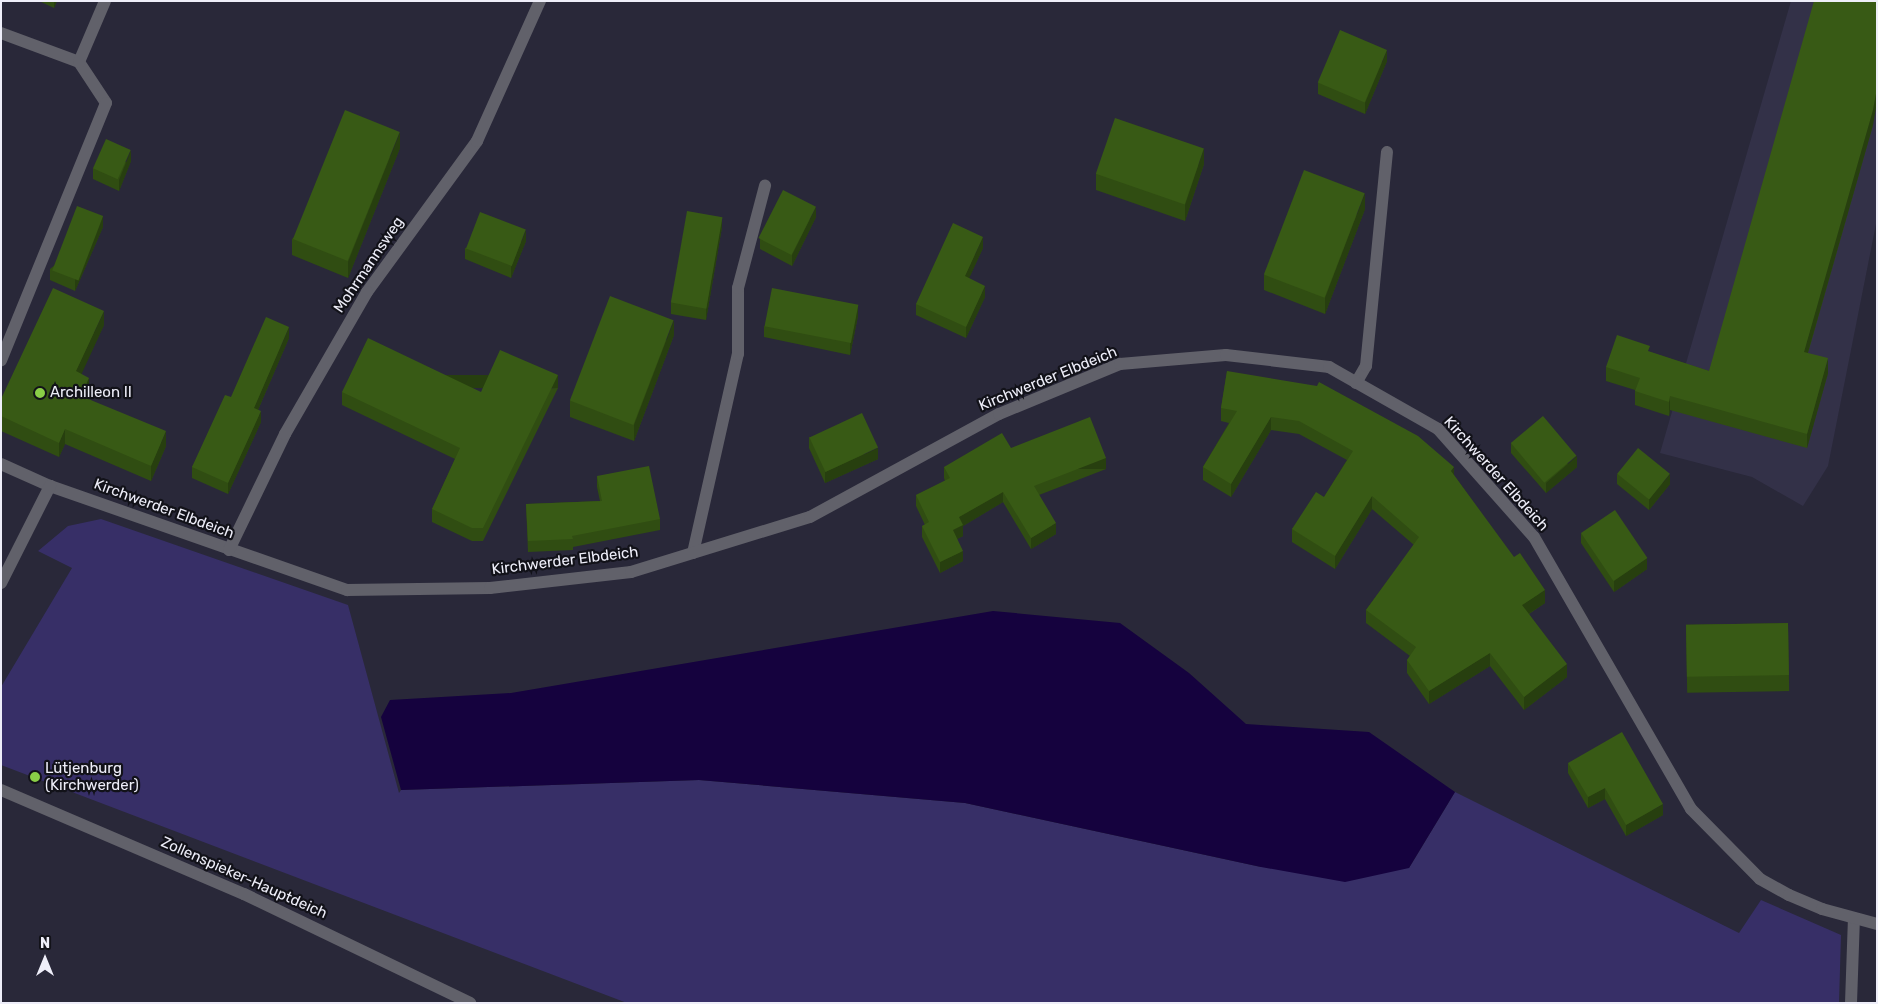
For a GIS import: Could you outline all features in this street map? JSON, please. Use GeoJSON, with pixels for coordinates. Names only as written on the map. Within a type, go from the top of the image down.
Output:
{"type":"FeatureCollection","features":[{"type":"Feature","properties":{"kind":"street"},"geometry":{"type":"LineString","coordinates":[[79,62],[104,1]]}},
{"type":"Feature","properties":{"kind":"street","name":"Mohrmannsweg"},"geometry":{"type":"LineString","coordinates":[[229,550],[285,434],[367,292],[476,142],[540,1]]}},
{"type":"Feature","properties":{"kind":"street"},"geometry":{"type":"LineString","coordinates":[[1,33],[79,62],[106,103],[1,360]]}},
{"type":"Feature","properties":{"kind":"street"},"geometry":{"type":"LineString","coordinates":[[1356,383],[1366,366],[1387,152]]}},
{"type":"Feature","properties":{"kind":"street"},"geometry":{"type":"LineString","coordinates":[[693,553],[738,354],[738,288],[766,186]]}},
{"type":"Feature","properties":{"kind":"street","name":"Kirchwerder Elbdeich"},"geometry":{"type":"LineString","coordinates":[[1,464],[50,486],[346,590],[490,588],[632,572],[810,517],[999,414],[1120,364],[1226,354],[1329,367],[1438,429],[1534,537],[1692,809],[1760,878],[1789,895],[1854,919],[1877,924]]}},
{"type":"Feature","properties":{"kind":"street"},"geometry":{"type":"LineString","coordinates":[[1,583],[50,486]]}},
{"type":"Feature","properties":{"kind":"street","name":"Zollenspieker-Hauptdeich"},"geometry":{"type":"LineString","coordinates":[[1,790],[244,894],[470,1003]]}},
{"type":"Feature","properties":{"kind":"street"},"geometry":{"type":"LineString","coordinates":[[1851,1003],[1854,919]]}},
{"type":"Feature","properties":{"kind":"shaded area"},"geometry":{"type":"Polygon","coordinates":[[[1791,1],[1877,1],[1877,219],[1828,466],[1803,506],[1752,477],[1660,453],[1791,1]]]}},
{"type":"Feature","properties":{"kind":"shaded area"},"geometry":{"type":"Polygon","coordinates":[[[101,519],[348,605],[399,793],[401,790],[699,780],[965,803],[1261,867],[1409,868],[1455,792],[1739,933],[1761,900],[1841,935],[1839,1003],[627,1003],[1,765],[1,687],[72,568],[38,551],[68,526],[101,519]]]}},
{"type":"Feature","properties":{"kind":"shaded area"},"geometry":{"type":"Polygon","coordinates":[[[993,611],[1120,623],[1189,673],[1246,724],[1369,732],[1455,792],[1409,868],[1345,882],[1261,867],[965,803],[699,780],[401,790],[381,717],[390,700],[511,693],[993,611]]]}},
{"type":"Feature","properties":{"kind":"building"},"geometry":{"type":"Polygon","coordinates":[[[1814,1],[1877,1],[1877,88],[1873,110],[1804,352],[1828,358],[1807,434],[1670,396],[1669,402],[1635,391],[1640,378],[1606,367],[1617,335],[1650,346],[1648,351],[1709,371],[1814,1]]]}},
{"type":"Feature","properties":{"kind":"building"},"geometry":{"type":"Polygon","coordinates":[[[1340,30],[1387,50],[1365,102],[1318,82],[1340,30]]]}},
{"type":"Feature","properties":{"kind":"building"},"geometry":{"type":"Polygon","coordinates":[[[345,110],[400,132],[348,261],[293,239],[345,110]]]}},
{"type":"Feature","properties":{"kind":"building"},"geometry":{"type":"Polygon","coordinates":[[[1115,118],[1204,149],[1185,204],[1096,174],[1115,118]]]}},
{"type":"Feature","properties":{"kind":"building"},"geometry":{"type":"Polygon","coordinates":[[[106,139],[131,150],[118,179],[93,168],[106,139]]]}},
{"type":"Feature","properties":{"kind":"building"},"geometry":{"type":"Polygon","coordinates":[[[1304,170],[1365,193],[1325,298],[1264,275],[1304,170]]]}},
{"type":"Feature","properties":{"kind":"building"},"geometry":{"type":"Polygon","coordinates":[[[783,190],[816,207],[791,255],[758,238],[783,190]]]}},
{"type":"Feature","properties":{"kind":"building"},"geometry":{"type":"Polygon","coordinates":[[[77,206],[103,216],[78,280],[52,270],[77,206]]]}},
{"type":"Feature","properties":{"kind":"building"},"geometry":{"type":"Polygon","coordinates":[[[687,211],[722,217],[706,309],[671,303],[687,211]]]}},
{"type":"Feature","properties":{"kind":"building"},"geometry":{"type":"Polygon","coordinates":[[[480,212],[526,230],[512,266],[466,248],[480,212]]]}},
{"type":"Feature","properties":{"kind":"building"},"geometry":{"type":"Polygon","coordinates":[[[953,223],[983,237],[965,276],[985,286],[966,327],[916,304],[953,223]]]}},
{"type":"Feature","properties":{"kind":"building"},"geometry":{"type":"Polygon","coordinates":[[[53,288],[104,311],[76,371],[89,378],[81,396],[166,431],[151,466],[65,429],[59,443],[1,416],[1,399],[53,288]]]}},
{"type":"Feature","properties":{"kind":"building"},"geometry":{"type":"Polygon","coordinates":[[[772,288],[858,305],[851,343],[765,326],[772,288]]]}},
{"type":"Feature","properties":{"kind":"building"},"geometry":{"type":"Polygon","coordinates":[[[610,296],[673,320],[633,425],[570,401],[610,296]]]}},
{"type":"Feature","properties":{"kind":"building"},"geometry":{"type":"Polygon","coordinates":[[[266,317],[289,327],[254,408],[261,411],[228,483],[192,467],[225,395],[231,397],[266,317]]]}},
{"type":"Feature","properties":{"kind":"building"},"geometry":{"type":"Polygon","coordinates":[[[368,338],[481,392],[500,350],[558,375],[483,528],[472,528],[432,509],[460,448],[342,392],[368,338]]]}},
{"type":"Feature","properties":{"kind":"building"},"geometry":{"type":"Polygon","coordinates":[[[1227,371],[1317,386],[1319,382],[1418,436],[1454,467],[1451,471],[1514,557],[1520,553],[1545,590],[1522,605],[1567,664],[1524,697],[1490,653],[1429,691],[1407,660],[1416,647],[1366,610],[1419,537],[1372,496],[1335,556],[1292,529],[1316,492],[1324,497],[1353,451],[1299,421],[1271,417],[1231,484],[1203,467],[1237,411],[1221,408],[1227,371]]]}},
{"type":"Feature","properties":{"kind":"building"},"geometry":{"type":"Polygon","coordinates":[[[862,413],[878,447],[825,472],[809,438],[862,413]]]}},
{"type":"Feature","properties":{"kind":"building"},"geometry":{"type":"Polygon","coordinates":[[[1543,416],[1576,456],[1544,483],[1511,443],[1543,416]]]}},
{"type":"Feature","properties":{"kind":"building"},"geometry":{"type":"Polygon","coordinates":[[[1090,417],[1106,458],[1034,486],[1056,523],[1031,538],[1003,492],[959,517],[963,525],[953,530],[963,551],[940,562],[922,526],[929,522],[916,495],[950,478],[944,467],[1002,433],[1011,448],[1090,417]]]}},
{"type":"Feature","properties":{"kind":"building"},"geometry":{"type":"Polygon","coordinates":[[[1638,448],[1670,474],[1649,499],[1617,474],[1638,448]]]}},
{"type":"Feature","properties":{"kind":"building"},"geometry":{"type":"Polygon","coordinates":[[[649,466],[660,519],[572,536],[573,539],[528,541],[526,504],[602,501],[597,476],[649,466]]]}},
{"type":"Feature","properties":{"kind":"building"},"geometry":{"type":"Polygon","coordinates":[[[1615,510],[1647,558],[1613,581],[1581,533],[1615,510]]]}},
{"type":"Feature","properties":{"kind":"building"},"geometry":{"type":"Polygon","coordinates":[[[1788,623],[1789,675],[1687,677],[1686,625],[1788,623]]]}},
{"type":"Feature","properties":{"kind":"building"},"geometry":{"type":"Polygon","coordinates":[[[1622,732],[1663,804],[1626,825],[1605,788],[1588,797],[1568,763],[1622,732]]]}},
{"type":"Feature","properties":{"kind":"place","name":"Archilleon II"},"geometry":{"type":"Point","coordinates":[40,393]}},
{"type":"Feature","properties":{"kind":"place","name":"Lütjenburg (Kirchwerder)"},"geometry":{"type":"Point","coordinates":[35,777]}}]}
